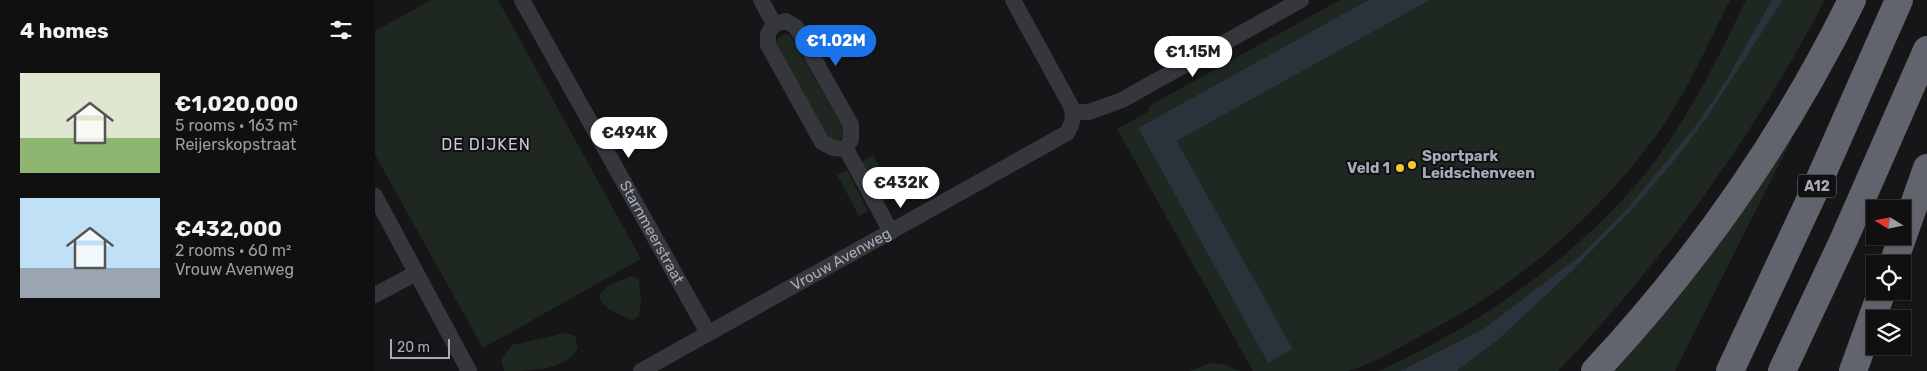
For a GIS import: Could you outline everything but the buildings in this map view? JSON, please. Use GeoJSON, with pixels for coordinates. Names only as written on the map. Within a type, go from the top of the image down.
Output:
{"type":"FeatureCollection","features":[{"type":"Feature","properties":{"kind":"highway"},"geometry":{"type":"LineString","coordinates":[[1595,371],[1649,310],[1719,222],[1801,95],[1852,0]]}},
{"type":"Feature","properties":{"kind":"highway","name":"A12"},"geometry":{"type":"LineString","coordinates":[[1730,371],[1814,191],[1899,0]]}},
{"type":"Feature","properties":{"kind":"highway"},"geometry":{"type":"LineString","coordinates":[[1783,371],[1848,231],[1927,50]]}},
{"type":"Feature","properties":{"kind":"highway"},"geometry":{"type":"LineString","coordinates":[[1896,255],[1927,168]]}},
{"type":"Feature","properties":{"kind":"highway"},"geometry":{"type":"LineString","coordinates":[[1853,371],[1879,300]]}},
{"type":"Feature","properties":{"kind":"street","name":"Starnmeerstraat"},"geometry":{"type":"LineString","coordinates":[[522,0],[708,333]]}},
{"type":"Feature","properties":{"kind":"street"},"geometry":{"type":"LineString","coordinates":[[761,0],[774,24]]}},
{"type":"Feature","properties":{"kind":"street"},"geometry":{"type":"LineString","coordinates":[[1013,0],[1073,112],[1089,112],[1122,100],[1301,0]]}},
{"type":"Feature","properties":{"kind":"street"},"geometry":{"type":"LineString","coordinates":[[786,21],[796,27],[851,125],[851,138],[846,149],[833,148],[822,142],[768,45],[768,34],[774,24],[786,21]]}},
{"type":"Feature","properties":{"kind":"street","name":"Vrouw Avenweg"},"geometry":{"type":"LineString","coordinates":[[641,371],[1067,133],[1072,123],[1073,112]]}},
{"type":"Feature","properties":{"kind":"street"},"geometry":{"type":"LineString","coordinates":[[846,149],[891,232]]}},
{"type":"Feature","properties":{"kind":"street"},"geometry":{"type":"LineString","coordinates":[[375,196],[469,371]]}},
{"type":"Feature","properties":{"kind":"street"},"geometry":{"type":"LineString","coordinates":[[375,295],[416,272]]}},
{"type":"Feature","properties":{"kind":"shaded area"},"geometry":{"type":"Polygon","coordinates":[[[431,0],[498,0],[641,259],[483,348],[375,155],[375,31],[431,0]]]}},
{"type":"Feature","properties":{"kind":"shaded area","name":"Sportpark Leidschenveen"},"geometry":{"type":"Polygon","coordinates":[[[1340,0],[1368,0],[1138,128],[1268,363],[1293,349],[1177,141],[1430,0],[1730,0],[1687,87],[1656,136],[1633,166],[1581,222],[1523,272],[1459,315],[1368,364],[1347,371],[1253,371],[1117,129],[1149,111],[1149,106],[1340,0]]]}},
{"type":"Feature","properties":{"kind":"shaded area"},"geometry":{"type":"Polygon","coordinates":[[[1368,0],[1430,0],[1177,141],[1293,349],[1268,363],[1138,128],[1368,0]]]}},
{"type":"Feature","properties":{"kind":"shaded area"},"geometry":{"type":"Polygon","coordinates":[[[1746,0],[1772,0],[1722,87],[1693,129],[1626,210],[1580,256],[1483,329],[1400,371],[1379,371],[1453,333],[1523,288],[1587,235],[1617,206],[1645,174],[1688,112],[1746,0]]]}},
{"type":"Feature","properties":{"kind":"shaded area"},"geometry":{"type":"Polygon","coordinates":[[[1772,0],[1783,0],[1707,117],[1679,155],[1632,210],[1573,270],[1499,339],[1457,371],[1400,371],[1483,329],[1580,256],[1626,210],[1693,129],[1722,87],[1772,0]]]}},
{"type":"Feature","properties":{"kind":"shaded area"},"geometry":{"type":"Polygon","coordinates":[[[1783,0],[1825,0],[1768,99],[1705,195],[1634,286],[1597,329],[1558,371],[1457,371],[1499,339],[1573,270],[1632,210],[1679,155],[1783,0]]]}},
{"type":"Feature","properties":{"kind":"shaded area"},"geometry":{"type":"Polygon","coordinates":[[[785,34],[790,35],[845,131],[842,138],[837,141],[830,139],[775,44],[778,38],[785,34]]]}},
{"type":"Feature","properties":{"kind":"shaded area"},"geometry":{"type":"Polygon","coordinates":[[[1794,135],[1675,371],[1607,371],[1648,327],[1794,135]]]}},
{"type":"Feature","properties":{"kind":"shaded area"},"geometry":{"type":"Polygon","coordinates":[[[873,155],[895,195],[883,202],[861,162],[873,155]]]}},
{"type":"Feature","properties":{"kind":"shaded area"},"geometry":{"type":"Polygon","coordinates":[[[847,170],[868,211],[859,216],[837,175],[847,170]]]}},
{"type":"Feature","properties":{"kind":"shaded area"},"geometry":{"type":"Polygon","coordinates":[[[632,276],[639,280],[641,298],[639,316],[632,320],[608,309],[599,297],[608,287],[632,276]]]}},
{"type":"Feature","properties":{"kind":"shaded area"},"geometry":{"type":"Polygon","coordinates":[[[566,333],[575,336],[578,348],[565,361],[535,370],[504,371],[501,360],[512,345],[566,333]]]}},
{"type":"Feature","properties":{"kind":"shaded area"},"geometry":{"type":"Polygon","coordinates":[[[1210,363],[1223,364],[1240,371],[1190,371],[1210,363]]]}},
{"type":"Feature","properties":{"kind":"place","name":"Sportpark Leidschenveen"},"geometry":{"type":"Point","coordinates":[1412,165]}},
{"type":"Feature","properties":{"kind":"place","name":"Veld 1"},"geometry":{"type":"Point","coordinates":[1400,168]}},
{"type":"Feature","properties":{"kind":"district","name":"DE DIJKEN"},"geometry":{"type":"Point","coordinates":[486,144]}}]}
